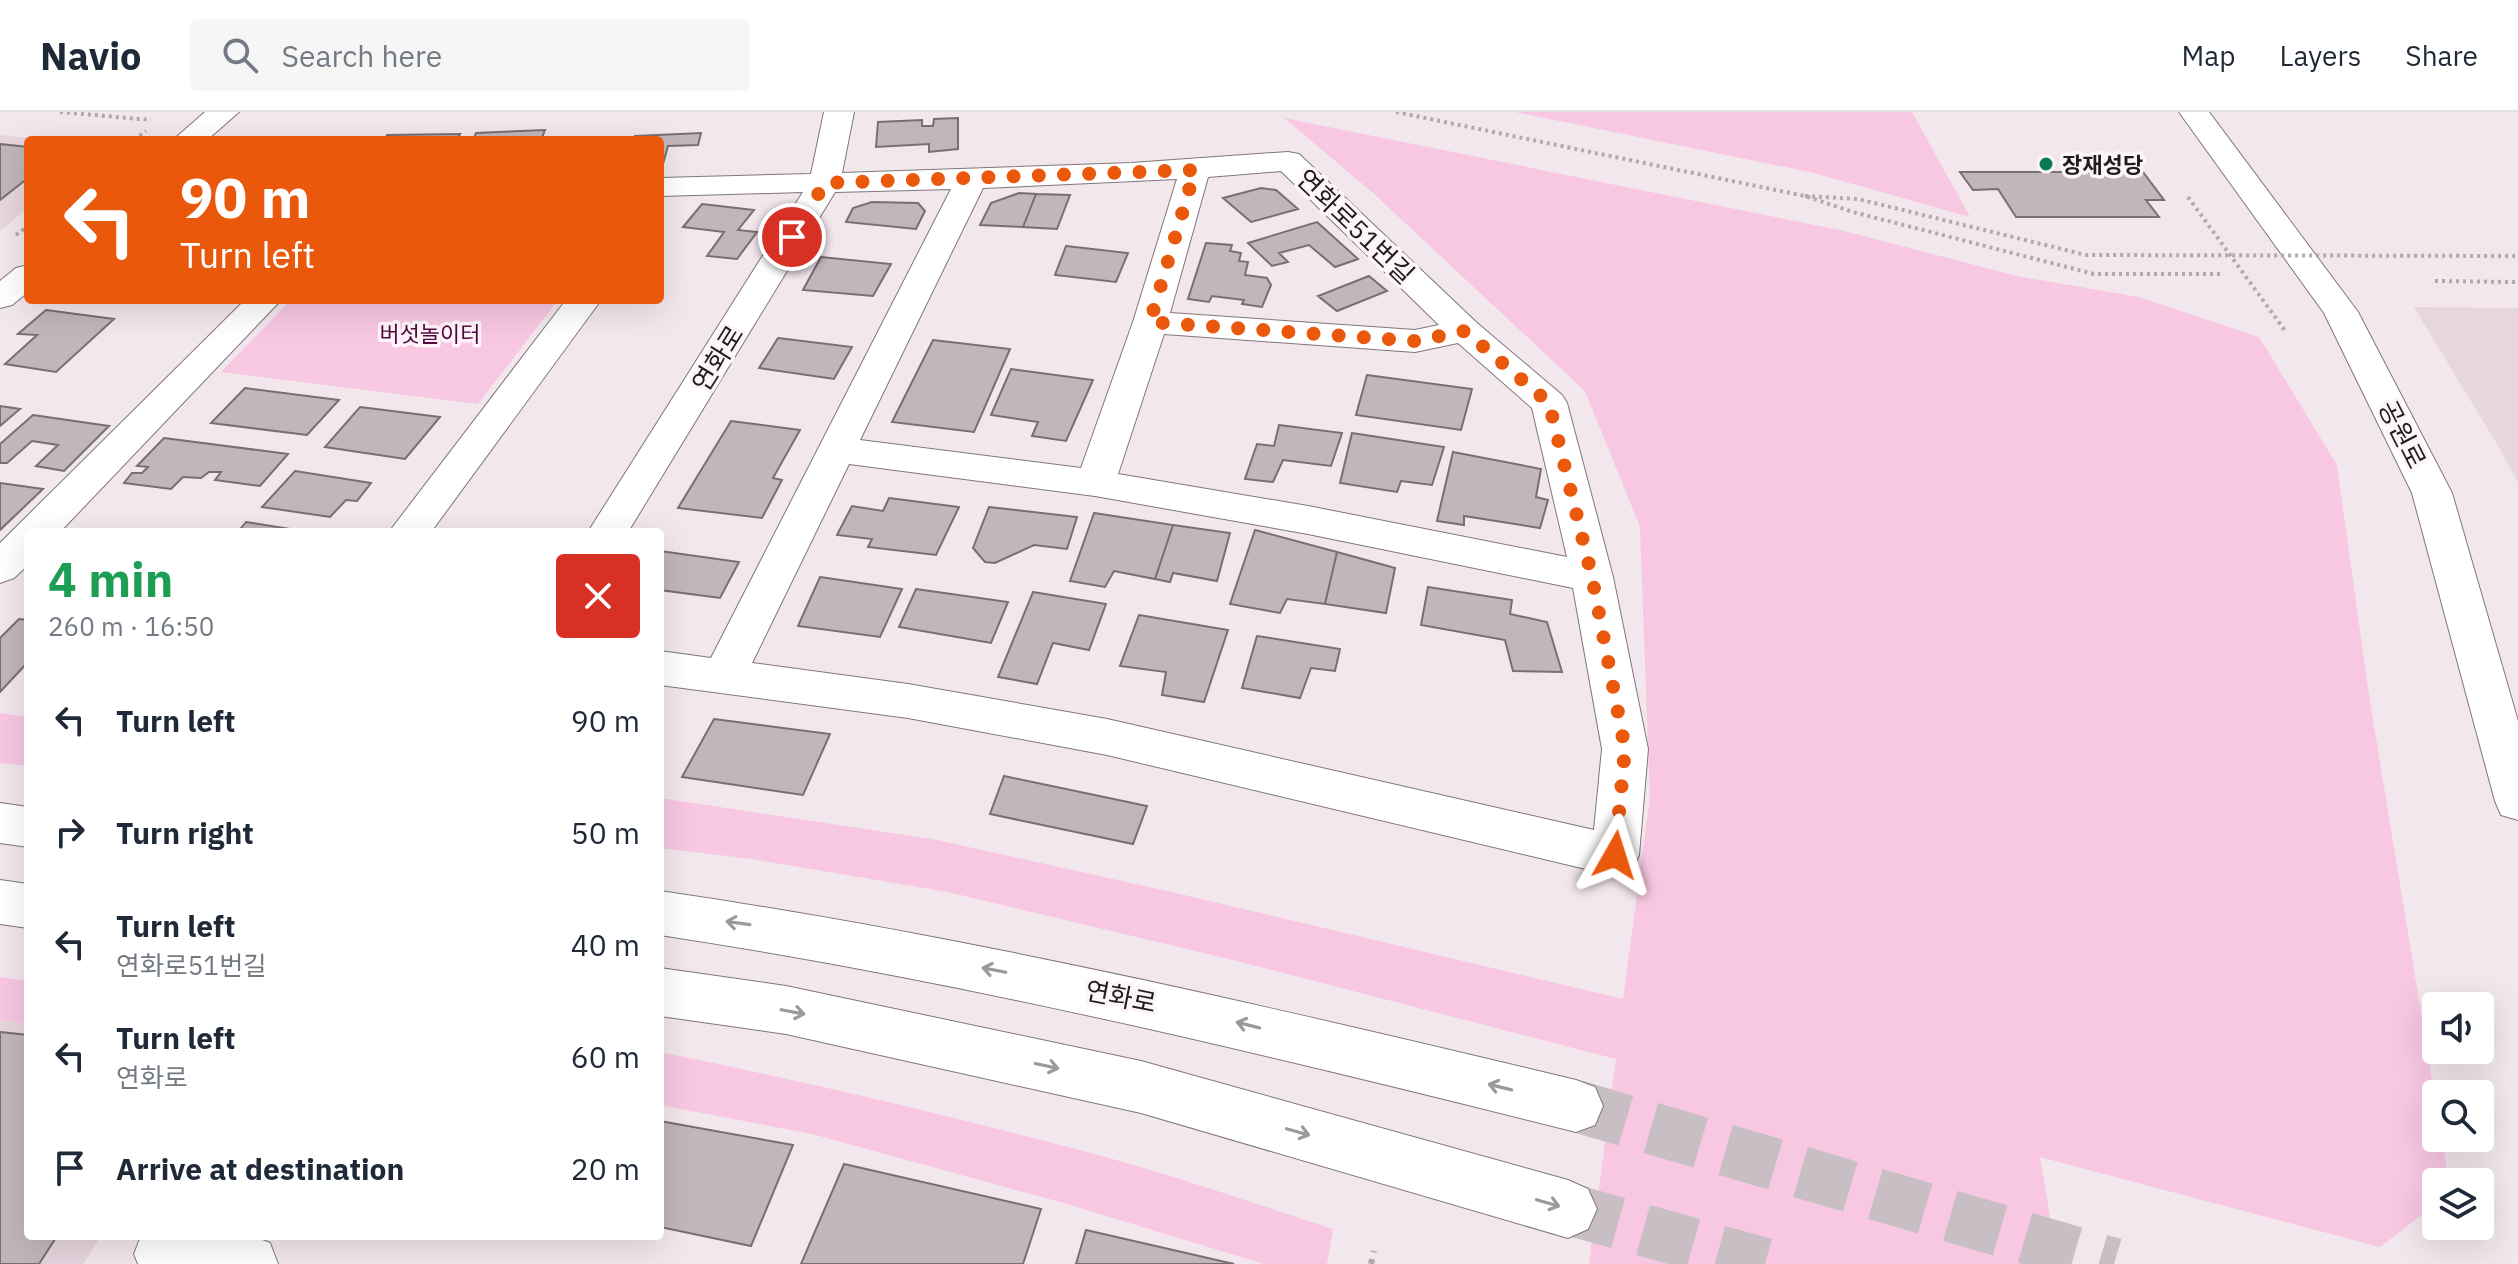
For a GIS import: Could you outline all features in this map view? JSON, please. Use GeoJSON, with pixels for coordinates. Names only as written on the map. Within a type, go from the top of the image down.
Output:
{"type":"FeatureCollection","features":[{"type":"Feature","properties":{"kind":"street"},"geometry":{"type":"LineString","coordinates":[[193,136],[224,112]]}},
{"type":"Feature","properties":{"kind":"street"},"geometry":{"type":"LineString","coordinates":[[825,183],[839,112]]}},
{"type":"Feature","properties":{"kind":"street","name":"공원로"},"geometry":{"type":"LineString","coordinates":[[2194,112],[2341,312],[2432,493],[2518,801]]}},
{"type":"Feature","properties":{"kind":"street","name":"연화로51번길"},"geometry":{"type":"LineString","coordinates":[[664,191],[1195,170],[1288,161],[1465,331],[1549,403],[1592,577],[1625,749],[1615,855],[1107,737],[908,701],[724,675]]}},
{"type":"Feature","properties":{"kind":"street"},"geometry":{"type":"LineString","coordinates":[[1095,483],[1150,322],[1195,170]]}},
{"type":"Feature","properties":{"kind":"street"},"geometry":{"type":"LineString","coordinates":[[664,668],[724,675],[972,179]]}},
{"type":"Feature","properties":{"kind":"street","name":"연화로"},"geometry":{"type":"LineString","coordinates":[[610,528],[825,183]]}},
{"type":"Feature","properties":{"kind":"street"},"geometry":{"type":"LineString","coordinates":[[0,298],[24,278]]}},
{"type":"Feature","properties":{"kind":"street"},"geometry":{"type":"LineString","coordinates":[[40,528],[260,304]]}},
{"type":"Feature","properties":{"kind":"street"},"geometry":{"type":"LineString","coordinates":[[412,528],[581,304]]}},
{"type":"Feature","properties":{"kind":"street"},"geometry":{"type":"LineString","coordinates":[[1150,322],[1415,341],[1465,331]]}},
{"type":"Feature","properties":{"kind":"street"},"geometry":{"type":"LineString","coordinates":[[838,450],[1095,483],[1308,520],[1592,577]]}},
{"type":"Feature","properties":{"kind":"street"},"geometry":{"type":"LineString","coordinates":[[0,568],[24,544]]}},
{"type":"Feature","properties":{"kind":"street"},"geometry":{"type":"LineString","coordinates":[[0,577],[24,580]]}},
{"type":"Feature","properties":{"kind":"street"},"geometry":{"type":"LineString","coordinates":[[0,823],[24,826]]}},
{"type":"Feature","properties":{"kind":"street"},"geometry":{"type":"LineString","coordinates":[[0,902],[24,905]]}},
{"type":"Feature","properties":{"kind":"street","name":"연화로"},"geometry":{"type":"LineString","coordinates":[[664,914],[807,932],[1185,1009],[1576,1106]]}},
{"type":"Feature","properties":{"kind":"street"},"geometry":{"type":"LineString","coordinates":[[664,993],[786,1010],[1141,1087],[1568,1209]]}},
{"type":"Feature","properties":{"kind":"street"},"geometry":{"type":"LineString","coordinates":[[165,1251],[249,1264]]}},
{"type":"Feature","properties":{"kind":"path"},"geometry":{"type":"LineString","coordinates":[[60,112],[157,121]]}},
{"type":"Feature","properties":{"kind":"path"},"geometry":{"type":"LineString","coordinates":[[1396,112],[1805,196],[1853,212],[2094,274],[2222,274]]}},
{"type":"Feature","properties":{"kind":"path"},"geometry":{"type":"LineString","coordinates":[[1805,196],[1858,199],[2086,255],[2518,256]]}},
{"type":"Feature","properties":{"kind":"path"},"geometry":{"type":"LineString","coordinates":[[2188,197],[2286,332]]}},
{"type":"Feature","properties":{"kind":"path"},"geometry":{"type":"LineString","coordinates":[[2435,281],[2518,282]]}},
{"type":"Feature","properties":{"kind":"path"},"geometry":{"type":"LineString","coordinates":[[1371,1264],[1374,1251]]}},
{"type":"Feature","properties":{"kind":"shaded area"},"geometry":{"type":"Polygon","coordinates":[[[0,135],[24,137],[24,211],[0,231],[0,135]]]}},
{"type":"Feature","properties":{"kind":"shaded area"},"geometry":{"type":"Polygon","coordinates":[[[2414,307],[2518,308],[2518,483],[2501,451],[2414,307]]]}},
{"type":"Feature","properties":{"kind":"shaded area"},"geometry":{"type":"Polygon","coordinates":[[[0,1020],[24,1023],[24,1240],[98,1240],[83,1264],[0,1264],[0,1020]]]}},
{"type":"Feature","properties":{"kind":"green space"},"geometry":{"type":"Polygon","coordinates":[[[1515,112],[1912,112],[1970,217],[1810,172],[1515,112]]]}},
{"type":"Feature","properties":{"kind":"green space"},"geometry":{"type":"Polygon","coordinates":[[[1284,118],[1844,231],[2021,277],[2139,297],[2259,337],[2337,465],[2368,689],[2422,1019],[2422,1064],[2429,1064],[2432,1080],[2422,1080],[2422,1152],[2444,1152],[2447,1168],[2422,1168],[2422,1215],[2380,1247],[2040,1157],[2058,1264],[1589,1264],[1616,1059],[1233,960],[948,892],[752,859],[664,848],[664,799],[932,839],[1176,893],[1623,999],[1650,798],[1640,527],[1585,391],[1372,192],[1284,118]]]}},
{"type":"Feature","properties":{"kind":"green space","name":"버섯놀이터"},"geometry":{"type":"Polygon","coordinates":[[[287,304],[555,304],[478,404],[221,372],[287,304]]]}},
{"type":"Feature","properties":{"kind":"green space"},"geometry":{"type":"Polygon","coordinates":[[[0,713],[24,716],[24,766],[0,763],[0,713]]]}},
{"type":"Feature","properties":{"kind":"green space"},"geometry":{"type":"Polygon","coordinates":[[[0,977],[24,980],[24,1023],[0,1020],[0,977]]]}},
{"type":"Feature","properties":{"kind":"green space"},"geometry":{"type":"Polygon","coordinates":[[[664,1053],[975,1123],[1207,1188],[1333,1229],[1327,1264],[1264,1264],[1067,1204],[812,1134],[664,1106],[664,1053]]]}},
{"type":"Feature","properties":{"kind":"building"},"geometry":{"type":"Polygon","coordinates":[[[958,118],[958,149],[929,152],[929,144],[876,147],[878,122],[922,120],[922,126],[933,126],[934,119],[958,118]]]}},
{"type":"Feature","properties":{"kind":"building"},"geometry":{"type":"Polygon","coordinates":[[[545,130],[543,136],[475,136],[476,133],[545,130]]]}},
{"type":"Feature","properties":{"kind":"building"},"geometry":{"type":"Polygon","coordinates":[[[701,133],[698,145],[668,146],[664,160],[664,136],[635,136],[701,133]]]}},
{"type":"Feature","properties":{"kind":"building"},"geometry":{"type":"Polygon","coordinates":[[[460,134],[459,136],[387,135],[460,134]]]}},
{"type":"Feature","properties":{"kind":"building"},"geometry":{"type":"Polygon","coordinates":[[[0,144],[24,147],[24,181],[0,200],[0,144]]]}},
{"type":"Feature","properties":{"kind":"building"},"geometry":{"type":"Polygon","coordinates":[[[1960,172],[2143,172],[2164,200],[2146,200],[2159,217],[2016,217],[1998,189],[1973,190],[1960,172]]]}},
{"type":"Feature","properties":{"kind":"building"},"geometry":{"type":"Polygon","coordinates":[[[1261,188],[1276,190],[1298,209],[1251,222],[1223,198],[1261,188]]]}},
{"type":"Feature","properties":{"kind":"building"},"geometry":{"type":"Polygon","coordinates":[[[1019,193],[1036,194],[1023,227],[980,225],[991,203],[1019,193]]]}},
{"type":"Feature","properties":{"kind":"building"},"geometry":{"type":"Polygon","coordinates":[[[1036,194],[1070,195],[1057,229],[1023,227],[1036,194]]]}},
{"type":"Feature","properties":{"kind":"building"},"geometry":{"type":"Polygon","coordinates":[[[872,202],[918,203],[925,211],[916,229],[846,222],[853,208],[872,202]]]}},
{"type":"Feature","properties":{"kind":"building"},"geometry":{"type":"Polygon","coordinates":[[[702,204],[754,210],[738,230],[757,232],[737,259],[707,256],[724,232],[683,227],[702,204]]]}},
{"type":"Feature","properties":{"kind":"building"},"geometry":{"type":"Polygon","coordinates":[[[1317,222],[1358,259],[1335,267],[1309,245],[1279,253],[1288,262],[1272,266],[1248,243],[1317,222]]]}},
{"type":"Feature","properties":{"kind":"building"},"geometry":{"type":"Polygon","coordinates":[[[1206,243],[1232,245],[1230,251],[1241,253],[1239,261],[1248,262],[1245,275],[1267,278],[1271,285],[1262,307],[1242,304],[1244,300],[1212,296],[1209,302],[1188,299],[1206,243]]]}},
{"type":"Feature","properties":{"kind":"building"},"geometry":{"type":"Polygon","coordinates":[[[1066,246],[1128,253],[1116,282],[1055,275],[1066,246]]]}},
{"type":"Feature","properties":{"kind":"building"},"geometry":{"type":"Polygon","coordinates":[[[821,257],[891,264],[873,296],[803,290],[821,257]]]}},
{"type":"Feature","properties":{"kind":"building"},"geometry":{"type":"Polygon","coordinates":[[[1369,276],[1387,291],[1337,311],[1318,296],[1369,276]]]}},
{"type":"Feature","properties":{"kind":"building"},"geometry":{"type":"Polygon","coordinates":[[[46,310],[114,319],[56,372],[5,364],[37,335],[18,334],[46,310]]]}},
{"type":"Feature","properties":{"kind":"building"},"geometry":{"type":"Polygon","coordinates":[[[778,338],[852,347],[834,379],[759,368],[778,338]]]}},
{"type":"Feature","properties":{"kind":"building"},"geometry":{"type":"Polygon","coordinates":[[[933,340],[1010,349],[974,432],[892,422],[933,340]]]}},
{"type":"Feature","properties":{"kind":"building"},"geometry":{"type":"Polygon","coordinates":[[[1011,369],[1093,380],[1066,441],[1032,436],[1038,422],[991,415],[1011,369]]]}},
{"type":"Feature","properties":{"kind":"building"},"geometry":{"type":"Polygon","coordinates":[[[1367,375],[1472,389],[1461,430],[1356,415],[1367,375]]]}},
{"type":"Feature","properties":{"kind":"building"},"geometry":{"type":"Polygon","coordinates":[[[245,388],[339,400],[307,435],[211,423],[245,388]]]}},
{"type":"Feature","properties":{"kind":"building"},"geometry":{"type":"Polygon","coordinates":[[[0,406],[20,409],[0,426],[0,406]]]}},
{"type":"Feature","properties":{"kind":"building"},"geometry":{"type":"Polygon","coordinates":[[[360,407],[440,417],[405,459],[325,447],[360,407]]]}},
{"type":"Feature","properties":{"kind":"building"},"geometry":{"type":"Polygon","coordinates":[[[33,415],[109,426],[64,471],[36,466],[58,445],[32,441],[7,463],[0,463],[0,444],[33,415]]]}},
{"type":"Feature","properties":{"kind":"building"},"geometry":{"type":"Polygon","coordinates":[[[731,421],[800,430],[773,478],[782,480],[762,518],[678,508],[731,421]]]}},
{"type":"Feature","properties":{"kind":"building"},"geometry":{"type":"Polygon","coordinates":[[[1279,425],[1342,433],[1331,466],[1283,460],[1273,482],[1245,479],[1257,444],[1274,446],[1279,425]]]}},
{"type":"Feature","properties":{"kind":"building"},"geometry":{"type":"Polygon","coordinates":[[[1352,433],[1444,447],[1432,485],[1401,481],[1397,492],[1340,483],[1352,433]]]}},
{"type":"Feature","properties":{"kind":"building"},"geometry":{"type":"Polygon","coordinates":[[[164,438],[288,454],[260,486],[215,480],[221,472],[209,472],[201,478],[183,477],[171,489],[124,483],[132,473],[142,473],[148,467],[137,466],[164,438]]]}},
{"type":"Feature","properties":{"kind":"building"},"geometry":{"type":"Polygon","coordinates":[[[1453,452],[1541,469],[1536,497],[1548,500],[1540,528],[1464,516],[1464,525],[1437,521],[1453,452]]]}},
{"type":"Feature","properties":{"kind":"building"},"geometry":{"type":"Polygon","coordinates":[[[295,471],[371,483],[357,501],[346,500],[330,517],[262,507],[295,471]]]}},
{"type":"Feature","properties":{"kind":"building"},"geometry":{"type":"Polygon","coordinates":[[[0,483],[43,489],[0,530],[0,483]]]}},
{"type":"Feature","properties":{"kind":"building"},"geometry":{"type":"Polygon","coordinates":[[[889,498],[959,507],[936,555],[868,547],[872,539],[837,535],[852,506],[883,511],[889,498]]]}},
{"type":"Feature","properties":{"kind":"building"},"geometry":{"type":"Polygon","coordinates":[[[989,507],[1077,517],[1067,549],[1034,545],[995,563],[985,562],[973,548],[989,507]]]}},
{"type":"Feature","properties":{"kind":"building"},"geometry":{"type":"Polygon","coordinates":[[[1094,513],[1173,525],[1155,579],[1114,571],[1105,587],[1070,581],[1094,513]]]}},
{"type":"Feature","properties":{"kind":"building"},"geometry":{"type":"Polygon","coordinates":[[[246,522],[284,528],[241,528],[246,522]]]}},
{"type":"Feature","properties":{"kind":"building"},"geometry":{"type":"Polygon","coordinates":[[[1173,525],[1230,533],[1217,581],[1173,573],[1170,582],[1155,579],[1173,525]]]}},
{"type":"Feature","properties":{"kind":"building"},"geometry":{"type":"Polygon","coordinates":[[[1255,530],[1337,552],[1325,604],[1287,599],[1280,613],[1230,604],[1255,530]]]}},
{"type":"Feature","properties":{"kind":"building"},"geometry":{"type":"Polygon","coordinates":[[[664,552],[739,562],[720,598],[664,591],[664,552]]]}},
{"type":"Feature","properties":{"kind":"building"},"geometry":{"type":"Polygon","coordinates":[[[1337,552],[1395,568],[1386,613],[1325,604],[1337,552]]]}},
{"type":"Feature","properties":{"kind":"building"},"geometry":{"type":"Polygon","coordinates":[[[820,577],[902,589],[880,637],[798,626],[820,577]]]}},
{"type":"Feature","properties":{"kind":"building"},"geometry":{"type":"Polygon","coordinates":[[[1428,587],[1512,600],[1510,614],[1547,622],[1562,672],[1513,671],[1505,640],[1421,625],[1428,587]]]}},
{"type":"Feature","properties":{"kind":"building"},"geometry":{"type":"Polygon","coordinates":[[[916,589],[1008,602],[991,643],[899,627],[916,589]]]}},
{"type":"Feature","properties":{"kind":"building"},"geometry":{"type":"Polygon","coordinates":[[[1033,592],[1106,604],[1089,650],[1053,643],[1037,684],[998,677],[1033,592]]]}},
{"type":"Feature","properties":{"kind":"building"},"geometry":{"type":"Polygon","coordinates":[[[1139,615],[1228,630],[1204,702],[1162,695],[1166,672],[1120,666],[1139,615]]]}},
{"type":"Feature","properties":{"kind":"building"},"geometry":{"type":"Polygon","coordinates":[[[19,619],[24,620],[24,666],[0,692],[0,638],[19,619]]]}},
{"type":"Feature","properties":{"kind":"building"},"geometry":{"type":"Polygon","coordinates":[[[1257,636],[1340,649],[1335,671],[1311,668],[1300,698],[1242,688],[1257,636]]]}},
{"type":"Feature","properties":{"kind":"building"},"geometry":{"type":"Polygon","coordinates":[[[714,719],[830,734],[803,795],[682,777],[714,719]]]}},
{"type":"Feature","properties":{"kind":"building"},"geometry":{"type":"Polygon","coordinates":[[[1004,776],[1147,806],[1133,844],[990,814],[1004,776]]]}},
{"type":"Feature","properties":{"kind":"building"},"geometry":{"type":"Polygon","coordinates":[[[0,1032],[24,1035],[24,1240],[54,1240],[39,1264],[0,1264],[0,1032]]]}},
{"type":"Feature","properties":{"kind":"building"},"geometry":{"type":"Polygon","coordinates":[[[664,1122],[793,1145],[751,1246],[664,1228],[664,1122]]]}},
{"type":"Feature","properties":{"kind":"building"},"geometry":{"type":"Polygon","coordinates":[[[844,1164],[1041,1209],[1023,1264],[801,1264],[844,1164]]]}},
{"type":"Feature","properties":{"kind":"building"},"geometry":{"type":"Polygon","coordinates":[[[1086,1230],[1234,1264],[1076,1264],[1086,1230]]]}},
{"type":"Feature","properties":{"kind":"tunnel"},"geometry":{"type":"LineString","coordinates":[[1576,1106],[2114,1264]]}},
{"type":"Feature","properties":{"kind":"tunnel"},"geometry":{"type":"LineString","coordinates":[[1568,1209],[1765,1264]]}},
{"type":"Feature","properties":{"kind":"place","name":"장재성당"},"geometry":{"type":"Point","coordinates":[2046,164]}},
{"type":"Feature","properties":{"kind":"route"},"geometry":{"type":"LineString","coordinates":[[792,237],[825,183],[1195,170],[1150,322],[1415,341],[1465,331],[1549,403],[1592,577],[1625,749],[1615,855]]}}]}
